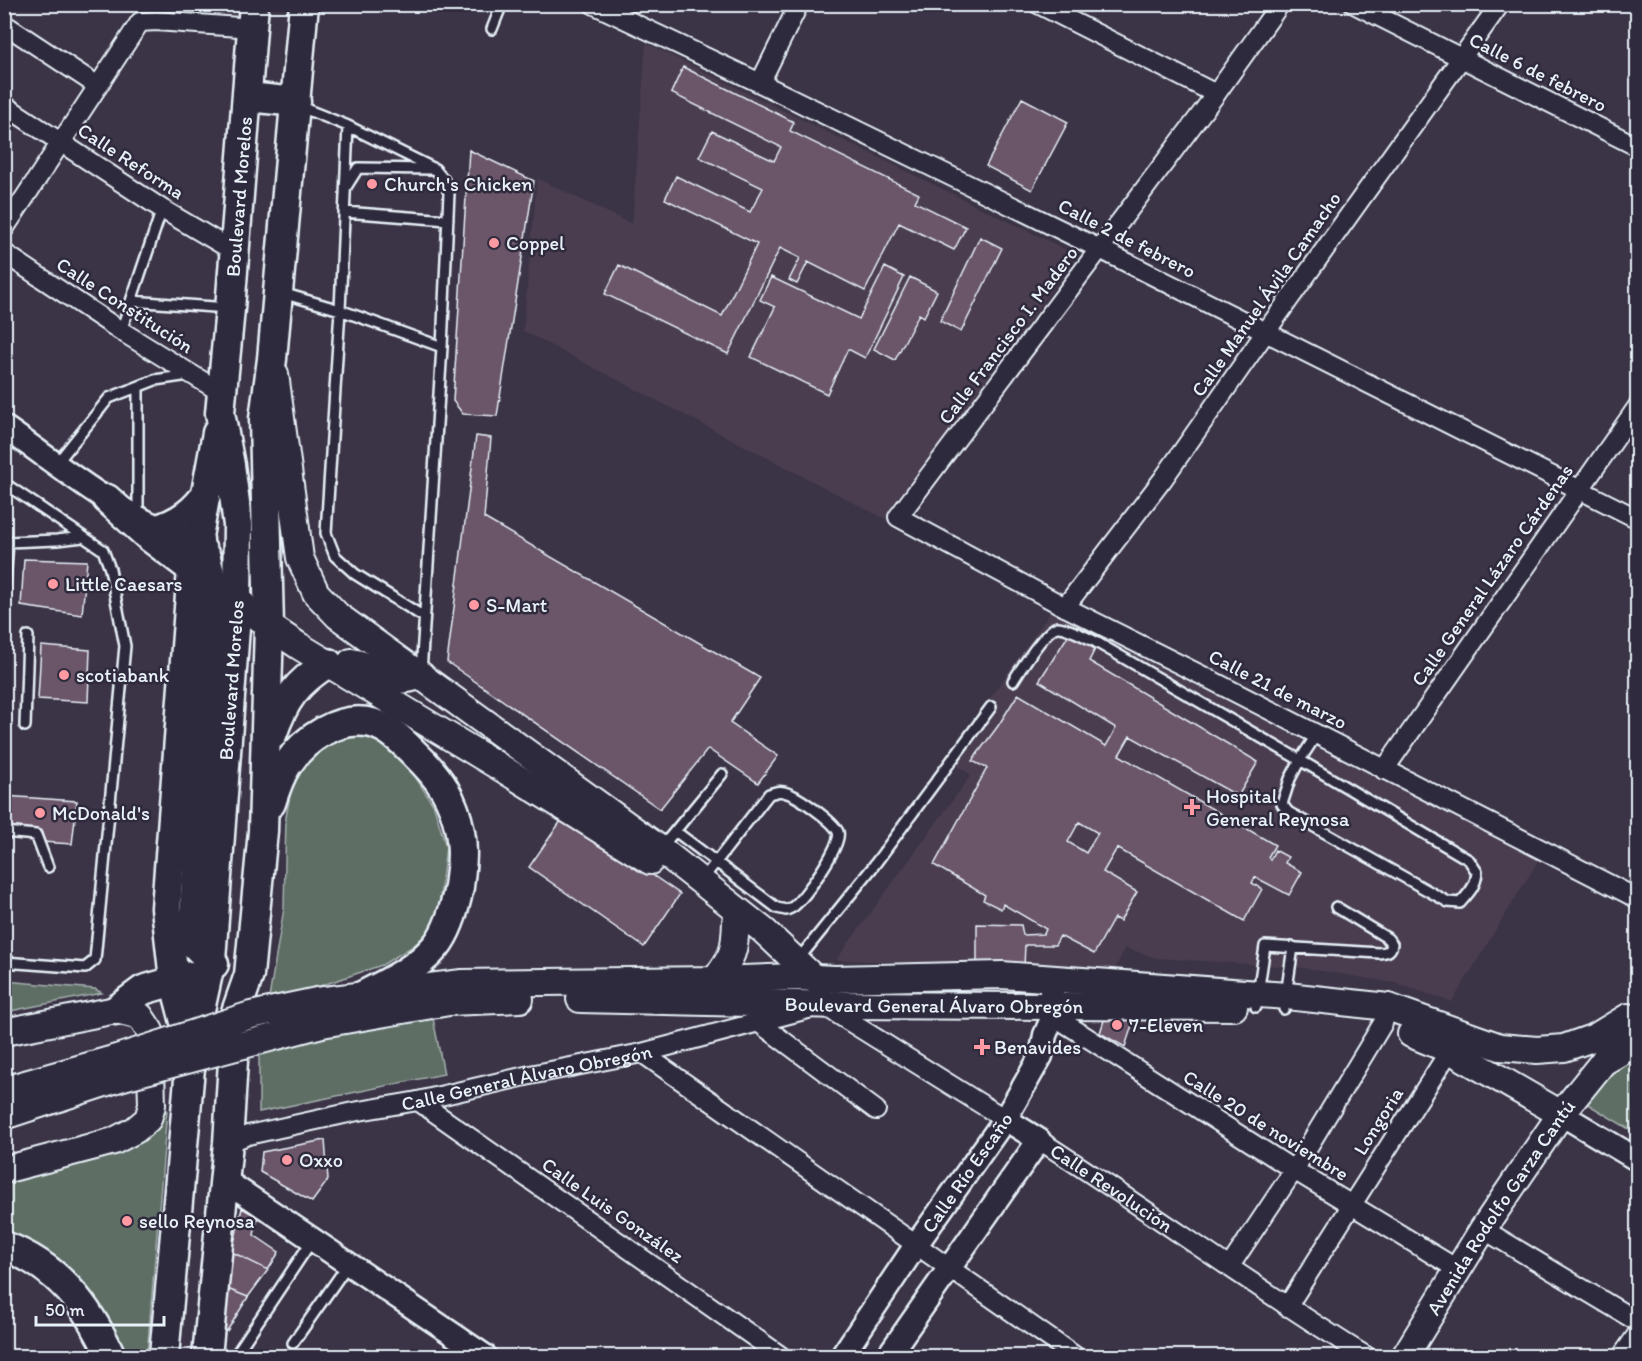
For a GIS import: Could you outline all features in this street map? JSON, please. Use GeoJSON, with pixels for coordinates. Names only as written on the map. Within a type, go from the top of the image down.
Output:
{"type":"FeatureCollection","features":[{"type":"Feature","properties":{"kind":"main road","name":"Boulevard Morelos"},"geometry":{"type":"LineString","coordinates":[[207,1356],[228,1143],[236,1012],[249,975],[263,831],[269,626],[264,419],[272,359],[304,4]]}},
{"type":"Feature","properties":{"kind":"main road","name":"Boulevard Morelos"},"geometry":{"type":"LineString","coordinates":[[164,1356],[192,1046],[211,960],[237,600],[238,525],[221,403],[254,16]]}},
{"type":"Feature","properties":{"kind":"main road"},"geometry":{"type":"LineString","coordinates":[[248,97],[296,102]]}},
{"type":"Feature","properties":{"kind":"main road"},"geometry":{"type":"LineString","coordinates":[[272,359],[298,549],[305,573],[316,593],[338,616],[703,878],[764,931],[840,1011]]}},
{"type":"Feature","properties":{"kind":"main road"},"geometry":{"type":"LineString","coordinates":[[221,403],[197,541],[202,577],[193,931],[196,946],[211,960],[222,976],[236,1012]]}},
{"type":"Feature","properties":{"kind":"main road"},"geometry":{"type":"LineString","coordinates":[[107,499],[147,535],[202,577],[237,600],[269,626],[328,663],[503,769],[662,847]]}},
{"type":"Feature","properties":{"kind":"main road"},"geometry":{"type":"LineString","coordinates":[[197,541],[238,525],[267,504]]}},
{"type":"Feature","properties":{"kind":"main road"},"geometry":{"type":"LineString","coordinates":[[192,1046],[174,980],[166,908],[202,577]]}},
{"type":"Feature","properties":{"kind":"main road"},"geometry":{"type":"LineString","coordinates":[[265,760],[272,734],[286,701],[305,680],[328,663],[356,662],[398,680],[406,681],[421,675]]}},
{"type":"Feature","properties":{"kind":"main road"},"geometry":{"type":"LineString","coordinates":[[421,675],[432,698],[484,743],[503,769]]}},
{"type":"Feature","properties":{"kind":"main road"},"geometry":{"type":"LineString","coordinates":[[263,831],[278,780],[286,765],[314,737],[339,724],[372,723],[382,728],[407,745],[440,779],[455,810],[463,861],[457,900],[450,922],[436,945],[413,968],[360,997]]}},
{"type":"Feature","properties":{"kind":"main road"},"geometry":{"type":"LineString","coordinates":[[703,878],[736,921],[802,972]]}},
{"type":"Feature","properties":{"kind":"main road"},"geometry":{"type":"LineString","coordinates":[[715,980],[732,958],[736,921]]}},
{"type":"Feature","properties":{"kind":"main road"},"geometry":{"type":"LineString","coordinates":[[116,1010],[142,990],[194,976],[211,960]]}},
{"type":"Feature","properties":{"kind":"main road","name":"Boulevard General Álvaro Obregón"},"geometry":{"type":"LineString","coordinates":[[320,1012],[360,997],[462,983],[715,980],[802,972],[1044,977],[1257,1001],[1286,1002],[1386,1015],[1456,1042],[1561,1114]]}},
{"type":"Feature","properties":{"kind":"main road","name":"Boulevard General Álvaro Obregón"},"geometry":{"type":"LineString","coordinates":[[320,1012],[519,999],[601,999],[840,1011],[1055,1011],[1257,1001]]}},
{"type":"Feature","properties":{"kind":"main road"},"geometry":{"type":"LineString","coordinates":[[4,1032],[116,1010],[140,1016],[150,1031],[153,1095],[148,1119],[135,1130],[114,1141],[4,1170]]}},
{"type":"Feature","properties":{"kind":"main road"},"geometry":{"type":"LineString","coordinates":[[1456,1042],[1538,1050],[1564,1048],[1595,1037],[1633,1011]]}},
{"type":"Feature","properties":{"kind":"main road","name":"Avenida Rodolfo Garza Cantú"},"geometry":{"type":"LineString","coordinates":[[1406,1356],[1483,1229],[1561,1114],[1603,1062],[1633,1011]]}},
{"type":"Feature","properties":{"kind":"main road"},"geometry":{"type":"LineString","coordinates":[[4,1090],[120,1067],[320,1012]]}},
{"type":"Feature","properties":{"kind":"main road","name":"Avenida Rodolfo Garza Cantú"},"geometry":{"type":"LineString","coordinates":[[1603,1062],[1638,1042]]}},
{"type":"Feature","properties":{"kind":"main road"},"geometry":{"type":"LineString","coordinates":[[4,1116],[120,1067]]}},
{"type":"Feature","properties":{"kind":"main road"},"geometry":{"type":"LineString","coordinates":[[6,1249],[28,1256],[53,1273],[80,1300],[111,1356]]}},
{"type":"Feature","properties":{"kind":"street","name":"Calle 2 de febrero"},"geometry":{"type":"LineString","coordinates":[[593,4],[1100,249],[1638,519]]}},
{"type":"Feature","properties":{"kind":"street"},"geometry":{"type":"LineString","coordinates":[[760,83],[799,4]]}},
{"type":"Feature","properties":{"kind":"street"},"geometry":{"type":"LineString","coordinates":[[1038,4],[1216,94]]}},
{"type":"Feature","properties":{"kind":"street","name":"Calle Francisco I. Madero"},"geometry":{"type":"LineString","coordinates":[[898,517],[1216,94],[1280,4]]}},
{"type":"Feature","properties":{"kind":"street","name":"Calle 6 de febrero"},"geometry":{"type":"LineString","coordinates":[[1354,4],[1638,147]]}},
{"type":"Feature","properties":{"kind":"street","name":"Calle Manuel Ávila Camacho"},"geometry":{"type":"LineString","coordinates":[[1065,607],[1163,479],[1500,4]]}},
{"type":"Feature","properties":{"kind":"street"},"geometry":{"type":"LineString","coordinates":[[4,229],[140,22],[198,23],[254,16]]}},
{"type":"Feature","properties":{"kind":"street"},"geometry":{"type":"LineString","coordinates":[[4,24],[98,86]]}},
{"type":"Feature","properties":{"kind":"street","name":"Calle Reforma"},"geometry":{"type":"LineString","coordinates":[[4,105],[162,209],[235,252]]}},
{"type":"Feature","properties":{"kind":"street","name":"Calle Constitución"},"geometry":{"type":"LineString","coordinates":[[4,253],[191,375],[221,403]]}},
{"type":"Feature","properties":{"kind":"street","name":"Calle General Lázaro Cárdenas"},"geometry":{"type":"LineString","coordinates":[[1384,770],[1638,406]]}},
{"type":"Feature","properties":{"kind":"street"},"geometry":{"type":"LineString","coordinates":[[4,427],[107,499],[146,523],[171,535],[197,541]]}},
{"type":"Feature","properties":{"kind":"street"},"geometry":{"type":"LineString","coordinates":[[146,523],[171,522],[198,502],[207,488]]}},
{"type":"Feature","properties":{"kind":"street","name":"Calle 21 de marzo"},"geometry":{"type":"LineString","coordinates":[[898,517],[1065,607],[1638,899]]}},
{"type":"Feature","properties":{"kind":"street"},"geometry":{"type":"LineString","coordinates":[[1044,977],[1055,1011]]}},
{"type":"Feature","properties":{"kind":"street","name":"Calle General Álvaro Obregón"},"geometry":{"type":"LineString","coordinates":[[228,1143],[248,1135],[353,1112],[418,1101],[642,1053],[758,1022],[840,1011]]}},
{"type":"Feature","properties":{"kind":"street","name":"Calle Revolución"},"geometry":{"type":"LineString","coordinates":[[840,1011],[1122,1193],[1287,1307],[1366,1356]]}},
{"type":"Feature","properties":{"kind":"street","name":"Calle Río Escaño"},"geometry":{"type":"LineString","coordinates":[[842,1356],[916,1245],[1005,1119],[1041,1056],[1045,1035],[1055,1011]]}},
{"type":"Feature","properties":{"kind":"street","name":"Calle 20 de noviembre"},"geometry":{"type":"LineString","coordinates":[[1055,1011],[1294,1170],[1457,1269]]}},
{"type":"Feature","properties":{"kind":"street"},"geometry":{"type":"LineString","coordinates":[[1230,1266],[1294,1170],[1386,1015]]}},
{"type":"Feature","properties":{"kind":"street"},"geometry":{"type":"LineString","coordinates":[[758,1022],[876,1110]]}},
{"type":"Feature","properties":{"kind":"street","name":"Longoria"},"geometry":{"type":"LineString","coordinates":[[1287,1307],[1456,1042]]}},
{"type":"Feature","properties":{"kind":"street"},"geometry":{"type":"LineString","coordinates":[[642,1053],[1075,1356]]}},
{"type":"Feature","properties":{"kind":"street","name":"Calle Luis González"},"geometry":{"type":"LineString","coordinates":[[418,1101],[781,1356]]}},
{"type":"Feature","properties":{"kind":"street"},"geometry":{"type":"LineString","coordinates":[[1561,1114],[1638,1160]]}},
{"type":"Feature","properties":{"kind":"street","name":"Calle Río Escaño"},"geometry":{"type":"LineString","coordinates":[[888,1356],[1039,1140]]}},
{"type":"Feature","properties":{"kind":"street"},"geometry":{"type":"LineString","coordinates":[[223,1179],[485,1356]]}},
{"type":"Feature","properties":{"kind":"street"},"geometry":{"type":"LineString","coordinates":[[1483,1229],[1638,1322]]}},
{"type":"Feature","properties":{"kind":"street"},"geometry":{"type":"LineString","coordinates":[[1622,1356],[1638,1334]]}},
{"type":"Feature","properties":{"kind":"lane"},"geometry":{"type":"LineString","coordinates":[[492,29],[502,4]]}},
{"type":"Feature","properties":{"kind":"lane"},"geometry":{"type":"LineString","coordinates":[[296,102],[303,108],[348,126],[435,169],[444,180],[449,193],[442,346],[421,675]]}},
{"type":"Feature","properties":{"kind":"lane"},"geometry":{"type":"LineString","coordinates":[[348,126],[340,310],[326,533],[335,556],[355,574],[424,617]]}},
{"type":"Feature","properties":{"kind":"lane"},"geometry":{"type":"LineString","coordinates":[[345,189],[358,168],[435,169]]}},
{"type":"Feature","properties":{"kind":"lane"},"geometry":{"type":"LineString","coordinates":[[122,331],[162,209]]}},
{"type":"Feature","properties":{"kind":"lane"},"geometry":{"type":"LineString","coordinates":[[344,212],[447,220]]}},
{"type":"Feature","properties":{"kind":"lane"},"geometry":{"type":"LineString","coordinates":[[277,291],[340,310],[442,346]]}},
{"type":"Feature","properties":{"kind":"lane"},"geometry":{"type":"LineString","coordinates":[[131,301],[230,309]]}},
{"type":"Feature","properties":{"kind":"lane"},"geometry":{"type":"LineString","coordinates":[[57,464],[104,402],[114,395],[163,378],[191,375]]}},
{"type":"Feature","properties":{"kind":"lane"},"geometry":{"type":"LineString","coordinates":[[138,387],[146,523]]}},
{"type":"Feature","properties":{"kind":"lane"},"geometry":{"type":"LineString","coordinates":[[4,483],[103,550],[110,569],[125,646],[95,960],[85,968],[4,962]]}},
{"type":"Feature","properties":{"kind":"lane"},"geometry":{"type":"LineString","coordinates":[[4,597],[6,539],[57,540],[83,537]]}},
{"type":"Feature","properties":{"kind":"lane"},"geometry":{"type":"LineString","coordinates":[[1013,681],[1032,652],[1051,630],[1057,627],[1096,642],[1300,760],[1469,860],[1477,872],[1476,882],[1470,893],[1460,903],[1448,902],[1288,812],[1282,804],[1283,796],[1300,760],[1317,734]]}},
{"type":"Feature","properties":{"kind":"lane"},"geometry":{"type":"LineString","coordinates":[[24,726],[28,636]]}},
{"type":"Feature","properties":{"kind":"lane"},"geometry":{"type":"LineString","coordinates":[[802,972],[872,868],[991,707]]}},
{"type":"Feature","properties":{"kind":"lane"},"geometry":{"type":"LineString","coordinates":[[703,878],[769,794],[779,791],[789,793],[830,822],[839,833],[839,843],[794,907],[786,910],[703,878],[662,847],[722,774]]}},
{"type":"Feature","properties":{"kind":"lane"},"geometry":{"type":"LineString","coordinates":[[4,832],[36,834],[48,867]]}},
{"type":"Feature","properties":{"kind":"lane"},"geometry":{"type":"LineString","coordinates":[[1257,1001],[1265,946],[1379,953],[1388,952],[1392,948],[1387,938],[1336,907]]}},
{"type":"Feature","properties":{"kind":"lane"},"geometry":{"type":"LineString","coordinates":[[1286,1002],[1293,947]]}},
{"type":"Feature","properties":{"kind":"lane"},"geometry":{"type":"LineString","coordinates":[[235,1356],[314,1239]]}},
{"type":"Feature","properties":{"kind":"lane"},"geometry":{"type":"LineString","coordinates":[[293,1343],[349,1263]]}},
{"type":"Feature","properties":{"kind":"shaded area"},"geometry":{"type":"Polygon","coordinates":[[[646,43],[1077,255],[885,519],[523,331],[537,178],[632,224],[646,43]]]}},
{"type":"Feature","properties":{"kind":"shaded area","name":"Hospital General Reynosa"},"geometry":{"type":"Polygon","coordinates":[[[1052,610],[1330,754],[1540,858],[1452,1002],[1394,983],[1303,968],[1156,958],[1125,948],[1115,969],[836,960],[971,775],[947,759],[1052,610]]]}},
{"type":"Feature","properties":{"kind":"green space"},"geometry":{"type":"Polygon","coordinates":[[[361,735],[376,739],[400,753],[434,806],[446,847],[438,913],[429,931],[415,945],[382,965],[317,987],[269,998],[284,908],[286,817],[296,762],[338,738],[361,735]]]}},
{"type":"Feature","properties":{"kind":"green space"},"geometry":{"type":"Polygon","coordinates":[[[5,981],[95,989],[102,993],[5,1012],[5,981]]]}},
{"type":"Feature","properties":{"kind":"green space"},"geometry":{"type":"Polygon","coordinates":[[[431,1008],[444,1074],[259,1112],[259,1045],[431,1008]]]}},
{"type":"Feature","properties":{"kind":"green space"},"geometry":{"type":"Polygon","coordinates":[[[1637,1034],[1637,1134],[1581,1100],[1637,1034]]]}},
{"type":"Feature","properties":{"kind":"green space"},"geometry":{"type":"Polygon","coordinates":[[[167,1111],[147,1356],[121,1356],[5,1234],[4,1173],[149,1123],[167,1111]]]}},
{"type":"Feature","properties":{"kind":"building"},"geometry":{"type":"Polygon","coordinates":[[[683,67],[794,122],[790,131],[919,194],[915,202],[966,227],[954,250],[899,223],[865,291],[808,262],[797,284],[789,280],[800,258],[780,248],[728,354],[605,294],[619,265],[722,316],[757,244],[665,199],[676,176],[750,212],[763,188],[699,157],[712,131],[774,161],[781,147],[671,93],[683,67]]]}},
{"type":"Feature","properties":{"kind":"building"},"geometry":{"type":"Polygon","coordinates":[[[1022,98],[1068,122],[1032,190],[986,166],[1022,98]]]}},
{"type":"Feature","properties":{"kind":"building","name":"Coppel"},"geometry":{"type":"Polygon","coordinates":[[[469,150],[534,181],[497,416],[463,414],[453,401],[469,150]]]}},
{"type":"Feature","properties":{"kind":"building"},"geometry":{"type":"Polygon","coordinates":[[[980,237],[1002,248],[961,332],[940,321],[980,237]]]}},
{"type":"Feature","properties":{"kind":"building"},"geometry":{"type":"Polygon","coordinates":[[[885,267],[904,277],[865,358],[848,349],[827,394],[751,357],[775,307],[760,300],[771,277],[859,319],[885,267]]]}},
{"type":"Feature","properties":{"kind":"building"},"geometry":{"type":"Polygon","coordinates":[[[910,277],[937,291],[924,317],[919,314],[895,360],[874,349],[910,277]]]}},
{"type":"Feature","properties":{"kind":"building"},"geometry":{"type":"Polygon","coordinates":[[[476,436],[491,438],[484,518],[760,678],[730,723],[778,756],[758,783],[708,749],[660,809],[447,662],[476,436]]]}},
{"type":"Feature","properties":{"kind":"building","name":"Little Caesars"},"geometry":{"type":"Polygon","coordinates":[[[24,559],[87,561],[82,615],[21,606],[24,559]]]}},
{"type":"Feature","properties":{"kind":"building"},"geometry":{"type":"Polygon","coordinates":[[[1069,634],[1095,649],[1089,661],[1258,762],[1238,796],[1130,736],[1119,755],[1275,845],[1268,857],[1270,860],[1275,850],[1288,857],[1285,863],[1302,872],[1289,895],[1255,877],[1252,883],[1262,889],[1244,921],[1117,848],[1103,872],[1137,892],[1120,921],[1114,918],[1094,954],[1060,936],[1055,945],[1025,945],[1024,966],[977,964],[977,924],[1021,925],[1023,935],[1044,934],[1046,929],[1003,904],[1001,909],[983,900],[985,895],[934,865],[987,768],[972,761],[1018,694],[1106,746],[1116,728],[1039,681],[1069,634]],[[1079,822],[1068,842],[1086,853],[1098,833],[1079,822]]]}},
{"type":"Feature","properties":{"kind":"building","name":"scotiabank"},"geometry":{"type":"Polygon","coordinates":[[[41,646],[90,650],[88,702],[38,699],[41,646]]]}},
{"type":"Feature","properties":{"kind":"building","name":"McDonald's"},"geometry":{"type":"Polygon","coordinates":[[[4,796],[77,801],[72,844],[42,842],[42,831],[4,826],[4,796]]]}},
{"type":"Feature","properties":{"kind":"building"},"geometry":{"type":"Polygon","coordinates":[[[565,815],[680,894],[644,947],[529,867],[565,815]]]}},
{"type":"Feature","properties":{"kind":"building","name":"7-Eleven"},"geometry":{"type":"Polygon","coordinates":[[[1135,1016],[1125,1047],[1100,1033],[1105,1017],[1135,1016]]]}},
{"type":"Feature","properties":{"kind":"building"},"geometry":{"type":"Polygon","coordinates":[[[325,1140],[328,1180],[312,1202],[260,1172],[262,1152],[325,1140]]]}},
{"type":"Feature","properties":{"kind":"building"},"geometry":{"type":"Polygon","coordinates":[[[242,1208],[258,1217],[254,1235],[279,1252],[268,1270],[232,1252],[242,1208]]]}},
{"type":"Feature","properties":{"kind":"building"},"geometry":{"type":"Polygon","coordinates":[[[232,1252],[268,1270],[248,1297],[225,1288],[232,1252]]]}},
{"type":"Feature","properties":{"kind":"building"},"geometry":{"type":"Polygon","coordinates":[[[225,1288],[248,1297],[227,1331],[219,1326],[225,1288]]]}},
{"type":"Feature","properties":{"kind":"place","name":"Church's Chicken"},"geometry":{"type":"Point","coordinates":[372,184]}},
{"type":"Feature","properties":{"kind":"place","name":"Coppel"},"geometry":{"type":"Point","coordinates":[494,243]}},
{"type":"Feature","properties":{"kind":"place","name":"Little Caesars"},"geometry":{"type":"Point","coordinates":[53,584]}},
{"type":"Feature","properties":{"kind":"place","name":"S-Mart"},"geometry":{"type":"Point","coordinates":[474,605]}},
{"type":"Feature","properties":{"kind":"place","name":"scotiabank"},"geometry":{"type":"Point","coordinates":[64,675]}},
{"type":"Feature","properties":{"kind":"place","name":"Hospital General Reynosa"},"geometry":{"type":"Point","coordinates":[1192,807]}},
{"type":"Feature","properties":{"kind":"place","name":"McDonald's"},"geometry":{"type":"Point","coordinates":[40,813]}},
{"type":"Feature","properties":{"kind":"place","name":"7-Eleven"},"geometry":{"type":"Point","coordinates":[1117,1025]}},
{"type":"Feature","properties":{"kind":"place","name":"Benavides"},"geometry":{"type":"Point","coordinates":[982,1047]}},
{"type":"Feature","properties":{"kind":"place","name":"Oxxo"},"geometry":{"type":"Point","coordinates":[287,1160]}},
{"type":"Feature","properties":{"kind":"place","name":"sello Reynosa"},"geometry":{"type":"Point","coordinates":[127,1221]}}]}
